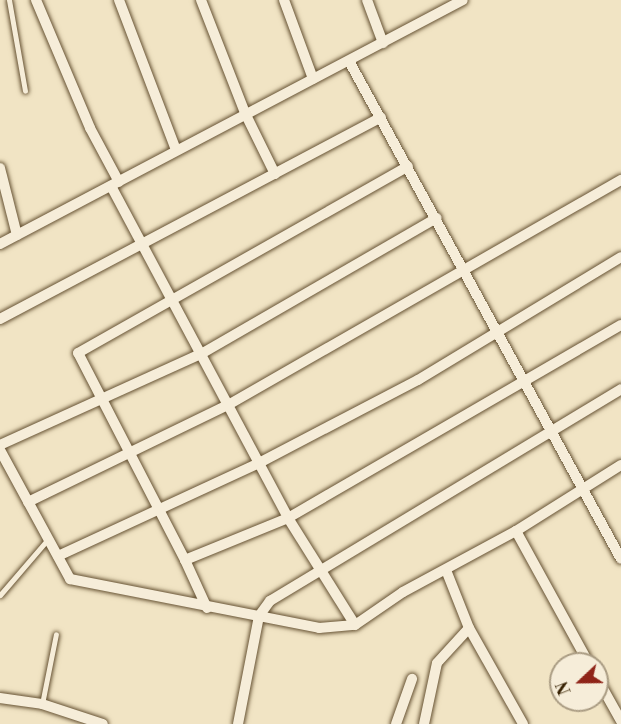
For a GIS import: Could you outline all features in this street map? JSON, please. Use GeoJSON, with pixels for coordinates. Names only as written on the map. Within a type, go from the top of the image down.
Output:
{"type":"FeatureCollection","features":[{"type":"Feature","properties":{"kind":"street"},"geometry":{"type":"LineString","coordinates":[[36,0],[90,128],[144,245],[288,518],[324,571],[355,625]]}},
{"type":"Feature","properties":{"kind":"street"},"geometry":{"type":"LineString","coordinates":[[119,0],[176,150]]}},
{"type":"Feature","properties":{"kind":"street"},"geometry":{"type":"LineString","coordinates":[[201,0],[245,113],[275,174]]}},
{"type":"Feature","properties":{"kind":"street"},"geometry":{"type":"LineString","coordinates":[[284,0],[313,79]]}},
{"type":"Feature","properties":{"kind":"street"},"geometry":{"type":"LineString","coordinates":[[367,0],[383,43]]}},
{"type":"Feature","properties":{"kind":"street"},"geometry":{"type":"LineString","coordinates":[[0,244],[245,113],[383,43],[451,3],[463,0]]}},
{"type":"Feature","properties":{"kind":"street"},"geometry":{"type":"LineString","coordinates":[[349,61],[467,272],[524,384],[621,559]]}},
{"type":"Feature","properties":{"kind":"street"},"geometry":{"type":"LineString","coordinates":[[0,319],[144,245],[381,117]]}},
{"type":"Feature","properties":{"kind":"street"},"geometry":{"type":"LineString","coordinates":[[207,608],[185,560],[128,455],[78,353],[408,166]]}},
{"type":"Feature","properties":{"kind":"street"},"geometry":{"type":"LineString","coordinates":[[0,168],[17,235]]}},
{"type":"Feature","properties":{"kind":"street"},"geometry":{"type":"LineString","coordinates":[[28,502],[228,405],[467,272],[621,180]]}},
{"type":"Feature","properties":{"kind":"street"},"geometry":{"type":"LineString","coordinates":[[0,445],[201,354],[437,218]]}},
{"type":"Feature","properties":{"kind":"street"},"geometry":{"type":"LineString","coordinates":[[58,556],[157,508],[259,463],[497,332],[621,257]]}},
{"type":"Feature","properties":{"kind":"street"},"geometry":{"type":"LineString","coordinates":[[185,560],[288,518],[621,326]]}},
{"type":"Feature","properties":{"kind":"street"},"geometry":{"type":"LineString","coordinates":[[238,724],[259,616],[279,594],[324,571],[357,544],[621,389]]}},
{"type":"Feature","properties":{"kind":"street"},"geometry":{"type":"LineString","coordinates":[[1,456],[70,579],[207,608],[319,628],[355,625],[516,531],[621,465]]}},
{"type":"Feature","properties":{"kind":"street"},"geometry":{"type":"LineString","coordinates":[[516,531],[583,652]]}},
{"type":"Feature","properties":{"kind":"street"},"geometry":{"type":"LineString","coordinates":[[446,570],[469,628],[523,724]]}},
{"type":"Feature","properties":{"kind":"street"},"geometry":{"type":"LineString","coordinates":[[423,724],[437,663],[469,628]]}},
{"type":"Feature","properties":{"kind":"street"},"geometry":{"type":"LineString","coordinates":[[396,724],[412,680]]}},
{"type":"Feature","properties":{"kind":"street"},"geometry":{"type":"LineString","coordinates":[[0,698],[42,704],[103,724]]}},
{"type":"Feature","properties":{"kind":"street"},"geometry":{"type":"LineString","coordinates":[[609,700],[621,721]]}},
{"type":"Feature","properties":{"kind":"lane"},"geometry":{"type":"LineString","coordinates":[[9,0],[25,91]]}},
{"type":"Feature","properties":{"kind":"lane"},"geometry":{"type":"LineString","coordinates":[[0,595],[48,538]]}},
{"type":"Feature","properties":{"kind":"lane"},"geometry":{"type":"LineString","coordinates":[[42,704],[56,634]]}}]}
